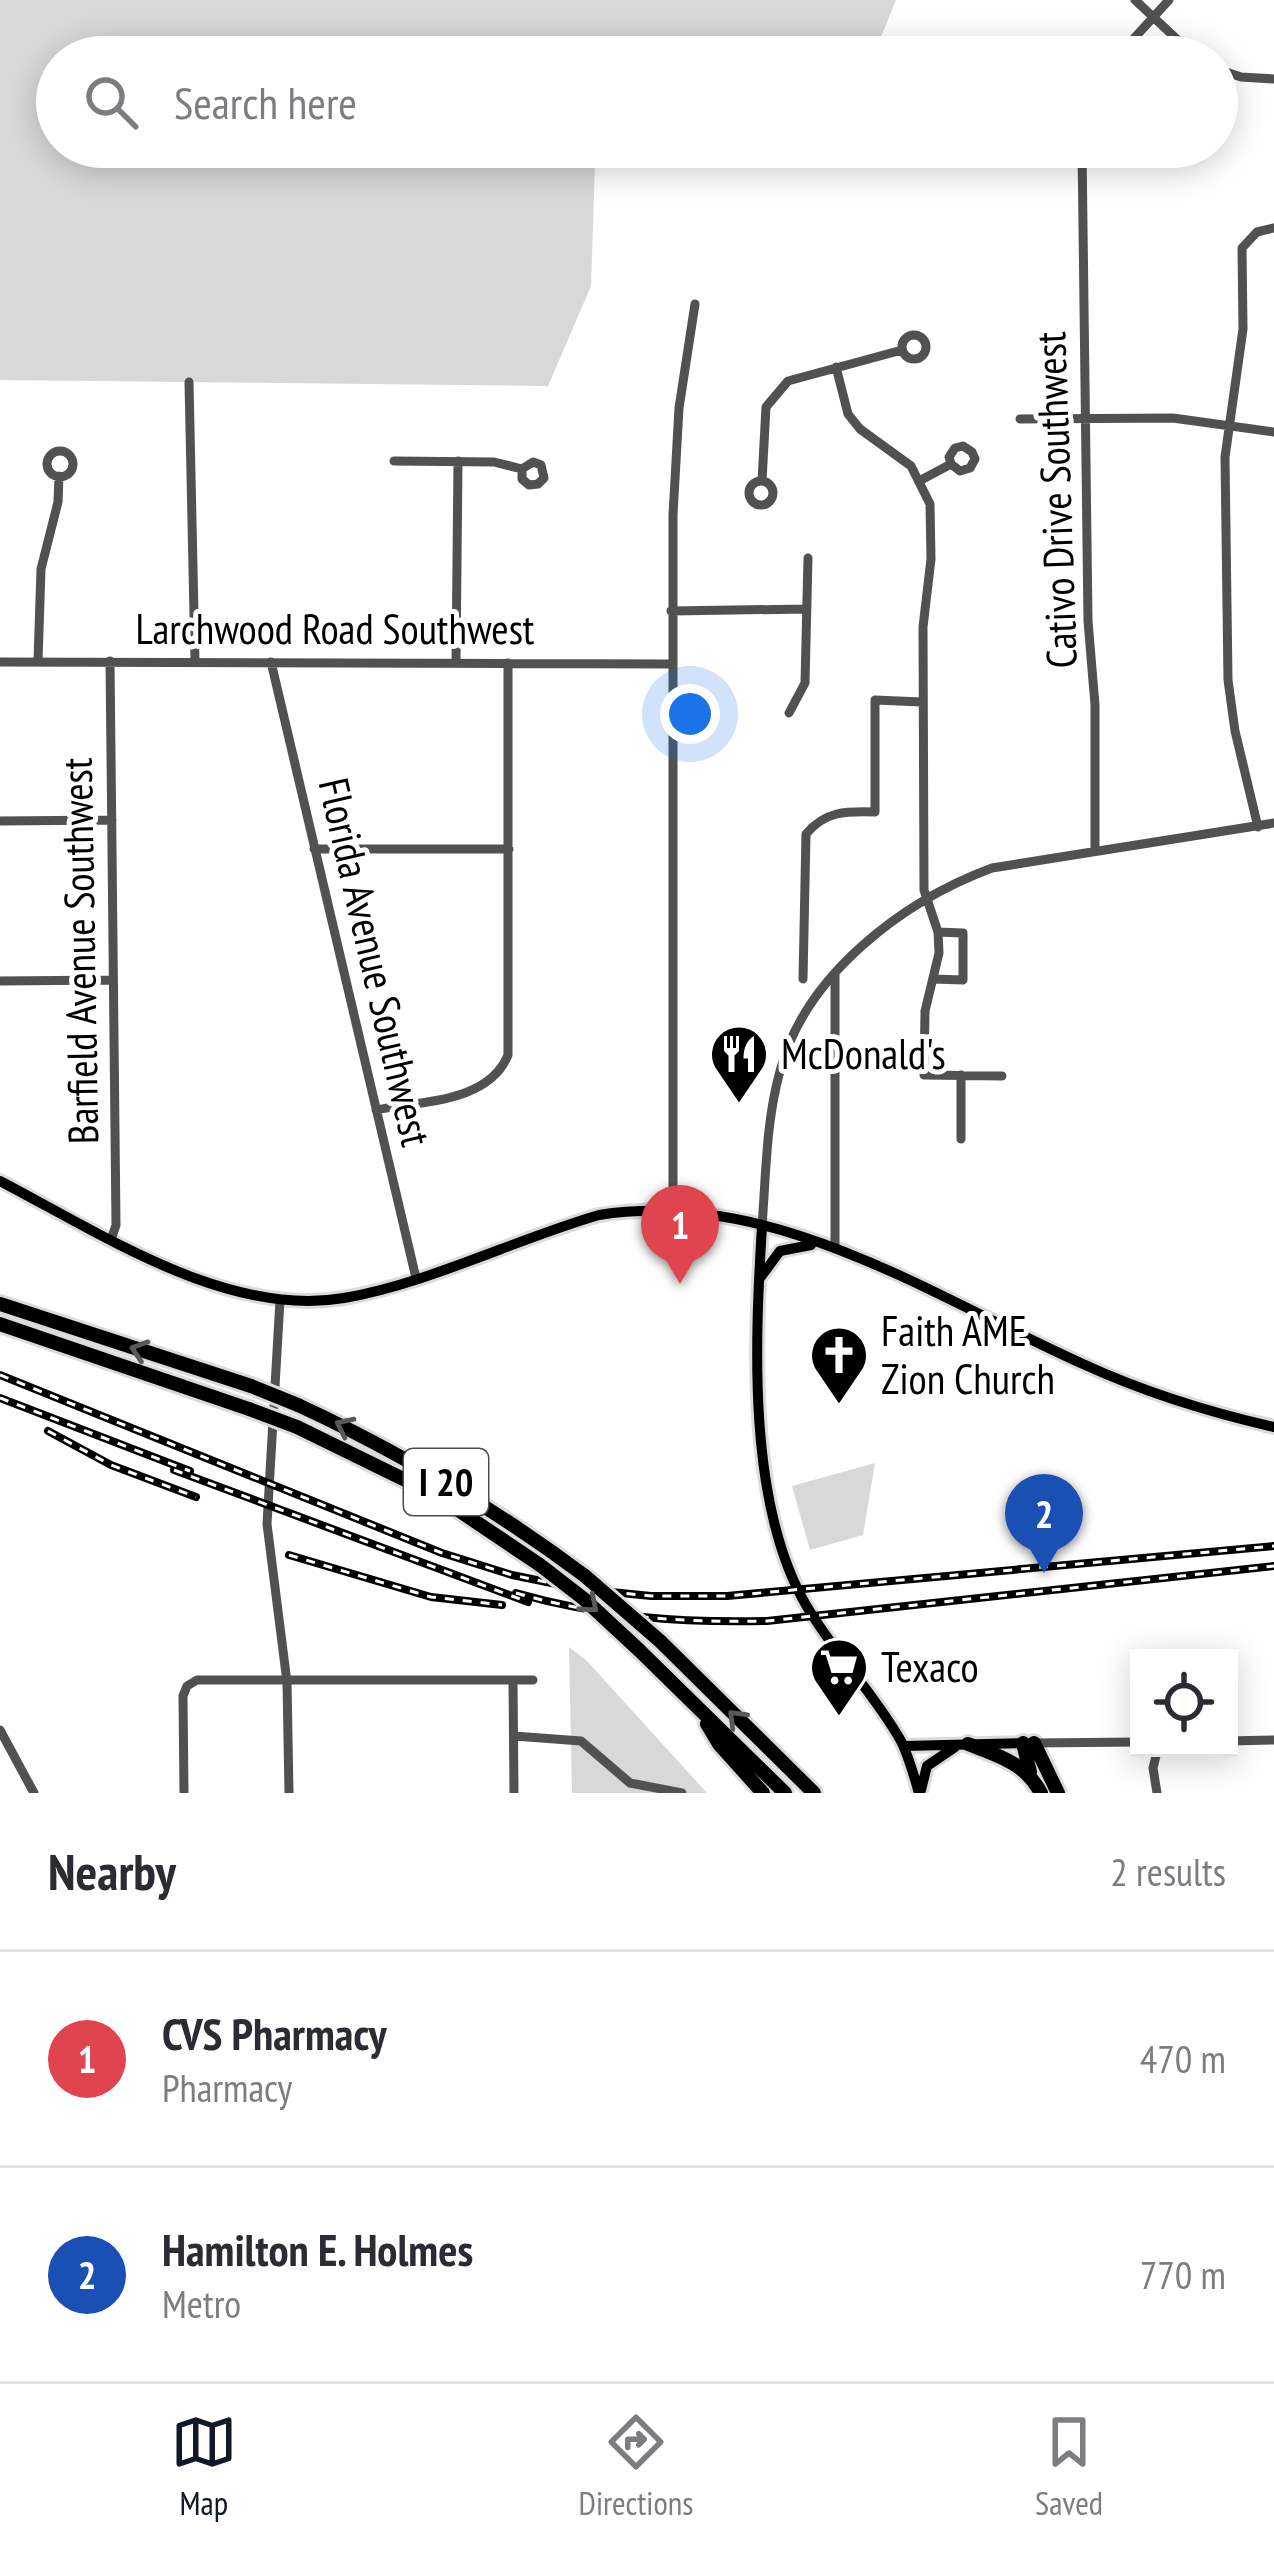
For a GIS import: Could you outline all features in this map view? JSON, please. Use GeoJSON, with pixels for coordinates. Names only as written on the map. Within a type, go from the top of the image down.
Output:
{"type":"FeatureCollection","features":[{"type":"Feature","properties":{"kind":"highway","name":"I 20"},"geometry":{"type":"LineString","coordinates":[[0,1304],[298,1405],[355,1431],[476,1500],[585,1576],[660,1641],[814,1793]]}},
{"type":"Feature","properties":{"kind":"highway","name":"I 20"},"geometry":{"type":"LineString","coordinates":[[0,1324],[298,1427],[436,1495],[584,1599],[785,1793]]}},
{"type":"Feature","properties":{"kind":"highway"},"geometry":{"type":"LineString","coordinates":[[699,1710],[719,1744],[763,1793]]}},
{"type":"Feature","properties":{"kind":"highway"},"geometry":{"type":"LineString","coordinates":[[1028,1743],[1031,1774],[1041,1793]]}},
{"type":"Feature","properties":{"kind":"highway"},"geometry":{"type":"LineString","coordinates":[[1028,1743],[1058,1793]]}},
{"type":"Feature","properties":{"kind":"highway"},"geometry":{"type":"LineString","coordinates":[[964,1744],[1012,1761],[1031,1774]]}},
{"type":"Feature","properties":{"kind":"main road"},"geometry":{"type":"LineString","coordinates":[[0,1181],[111,1240],[225,1287],[280,1300],[343,1299],[599,1215],[673,1212],[762,1226],[898,1273],[1109,1376],[1196,1407],[1274,1427]]}},
{"type":"Feature","properties":{"kind":"main road"},"geometry":{"type":"LineString","coordinates":[[762,1226],[759,1280],[765,1474],[778,1543],[807,1607],[904,1746],[920,1793]]}},
{"type":"Feature","properties":{"kind":"main road"},"geometry":{"type":"LineString","coordinates":[[759,1280],[780,1251],[796,1245],[830,1246]]}},
{"type":"Feature","properties":{"kind":"main road"},"geometry":{"type":"LineString","coordinates":[[904,1746],[1028,1743]]}},
{"type":"Feature","properties":{"kind":"main road"},"geometry":{"type":"LineString","coordinates":[[920,1793],[927,1766],[964,1744]]}},
{"type":"Feature","properties":{"kind":"street"},"geometry":{"type":"LineString","coordinates":[[1135,0],[1173,36]]}},
{"type":"Feature","properties":{"kind":"street"},"geometry":{"type":"LineString","coordinates":[[1136,36],[1169,0]]}},
{"type":"Feature","properties":{"kind":"street"},"geometry":{"type":"LineString","coordinates":[[1238,76],[1274,79]]}},
{"type":"Feature","properties":{"kind":"street","name":"Cativo Drive Southwest"},"geometry":{"type":"LineString","coordinates":[[1082,168],[1095,850]]}},
{"type":"Feature","properties":{"kind":"street"},"geometry":{"type":"LineString","coordinates":[[1258,827],[1228,680],[1225,458],[1244,329],[1242,248],[1257,232],[1274,228]]}},
{"type":"Feature","properties":{"kind":"street"},"geometry":{"type":"LineString","coordinates":[[673,1212],[671,611],[679,408],[695,304]]}},
{"type":"Feature","properties":{"kind":"street"},"geometry":{"type":"LineString","coordinates":[[762,481],[766,406],[774,394],[788,381],[902,350]]}},
{"type":"Feature","properties":{"kind":"street"},"geometry":{"type":"LineString","coordinates":[[836,367],[848,414],[860,429],[911,466],[930,503],[922,702],[926,902],[938,932],[939,953],[923,1025],[924,1075],[1003,1076]]}},
{"type":"Feature","properties":{"kind":"street"},"geometry":{"type":"LineString","coordinates":[[189,382],[195,661]]}},
{"type":"Feature","properties":{"kind":"street"},"geometry":{"type":"LineString","coordinates":[[1020,419],[1173,418],[1274,432]]}},
{"type":"Feature","properties":{"kind":"street"},"geometry":{"type":"LineString","coordinates":[[394,460],[494,462],[522,470]]}},
{"type":"Feature","properties":{"kind":"street"},"geometry":{"type":"LineString","coordinates":[[456,663],[458,461]]}},
{"type":"Feature","properties":{"kind":"street"},"geometry":{"type":"LineString","coordinates":[[921,480],[951,464]]}},
{"type":"Feature","properties":{"kind":"street"},"geometry":{"type":"LineString","coordinates":[[38,661],[41,568],[58,502],[59,476]]}},
{"type":"Feature","properties":{"kind":"street"},"geometry":{"type":"LineString","coordinates":[[789,713],[805,683],[808,558]]}},
{"type":"Feature","properties":{"kind":"street"},"geometry":{"type":"LineString","coordinates":[[671,611],[807,606]]}},
{"type":"Feature","properties":{"kind":"street","name":"Barfield Avenue Southwest"},"geometry":{"type":"LineString","coordinates":[[110,661],[116,1226],[111,1240]]}},
{"type":"Feature","properties":{"kind":"street","name":"Larchwood Road Southwest"},"geometry":{"type":"LineString","coordinates":[[0,662],[670,664]]}},
{"type":"Feature","properties":{"kind":"street","name":"Florida Avenue Southwest"},"geometry":{"type":"LineString","coordinates":[[271,662],[416,1278]]}},
{"type":"Feature","properties":{"kind":"street"},"geometry":{"type":"LineString","coordinates":[[376,1110],[475,1090],[492,1081],[503,1066],[509,1043],[508,663]]}},
{"type":"Feature","properties":{"kind":"street"},"geometry":{"type":"LineString","coordinates":[[803,979],[806,834],[824,817],[846,811],[874,812],[875,700],[922,702]]}},
{"type":"Feature","properties":{"kind":"street"},"geometry":{"type":"LineString","coordinates":[[0,821],[112,820]]}},
{"type":"Feature","properties":{"kind":"street"},"geometry":{"type":"LineString","coordinates":[[762,1226],[771,1108],[781,1066],[800,1022],[835,975],[879,932],[960,880],[992,868],[1274,823]]}},
{"type":"Feature","properties":{"kind":"street"},"geometry":{"type":"LineString","coordinates":[[314,849],[509,849]]}},
{"type":"Feature","properties":{"kind":"street"},"geometry":{"type":"LineString","coordinates":[[933,979],[963,980],[963,932],[938,932]]}},
{"type":"Feature","properties":{"kind":"street"},"geometry":{"type":"LineString","coordinates":[[830,1246],[835,975]]}},
{"type":"Feature","properties":{"kind":"street"},"geometry":{"type":"LineString","coordinates":[[0,981],[113,980]]}},
{"type":"Feature","properties":{"kind":"street"},"geometry":{"type":"LineString","coordinates":[[961,1076],[961,1139]]}},
{"type":"Feature","properties":{"kind":"street"},"geometry":{"type":"LineString","coordinates":[[280,1300],[267,1524],[287,1682],[290,1793]]}},
{"type":"Feature","properties":{"kind":"street"},"geometry":{"type":"LineString","coordinates":[[184,1793],[183,1696],[197,1680],[533,1680]]}},
{"type":"Feature","properties":{"kind":"street"},"geometry":{"type":"LineString","coordinates":[[513,1680],[514,1793]]}},
{"type":"Feature","properties":{"kind":"street"},"geometry":{"type":"LineString","coordinates":[[0,1730],[34,1793]]}},
{"type":"Feature","properties":{"kind":"street"},"geometry":{"type":"LineString","coordinates":[[514,1736],[580,1741],[632,1789],[682,1793]]}},
{"type":"Feature","properties":{"kind":"street"},"geometry":{"type":"LineString","coordinates":[[1238,1741],[1274,1740]]}},
{"type":"Feature","properties":{"kind":"street"},"geometry":{"type":"LineString","coordinates":[[1028,1743],[1130,1742]]}},
{"type":"Feature","properties":{"kind":"street"},"geometry":{"type":"LineString","coordinates":[[1157,1788],[1162,1776],[1159,1757]]}},
{"type":"Feature","properties":{"kind":"shaded area"},"geometry":{"type":"Polygon","coordinates":[[[0,0],[896,0],[881,36],[36,36],[36,168],[595,168],[591,286],[548,386],[0,380],[0,0]]]}},
{"type":"Feature","properties":{"kind":"shaded area"},"geometry":{"type":"Polygon","coordinates":[[[875,1463],[863,1535],[810,1550],[792,1486],[875,1463]]]}},
{"type":"Feature","properties":{"kind":"shaded area"},"geometry":{"type":"Polygon","coordinates":[[[569,1647],[587,1661],[707,1793],[572,1793],[569,1647]]]}},
{"type":"Feature","properties":{"kind":"railway"},"geometry":{"type":"LineString","coordinates":[[0,1375],[442,1553],[512,1575],[581,1589],[651,1596],[727,1596],[1274,1546]]}},
{"type":"Feature","properties":{"kind":"railway"},"geometry":{"type":"LineString","coordinates":[[0,1398],[190,1471]]}},
{"type":"Feature","properties":{"kind":"railway"},"geometry":{"type":"LineString","coordinates":[[48,1431],[111,1465],[196,1497]]}},
{"type":"Feature","properties":{"kind":"railway"},"geometry":{"type":"LineString","coordinates":[[174,1470],[528,1602]]}},
{"type":"Feature","properties":{"kind":"railway"},"geometry":{"type":"LineString","coordinates":[[289,1555],[431,1597],[502,1605]]}},
{"type":"Feature","properties":{"kind":"railway"},"geometry":{"type":"LineString","coordinates":[[516,1593],[640,1617],[767,1621],[1274,1566]]}},
{"type":"Feature","properties":{"kind":"place","name":"McDonald's"},"geometry":{"type":"Point","coordinates":[739,1105]}},
{"type":"Feature","properties":{"kind":"place","name":"CVS Pharmacy"},"geometry":{"type":"Point","coordinates":[680,1284]}},
{"type":"Feature","properties":{"kind":"place","name":"Faith AME Zion Church"},"geometry":{"type":"Point","coordinates":[839,1406]}},
{"type":"Feature","properties":{"kind":"place","name":"Hamilton E. Holmes"},"geometry":{"type":"Point","coordinates":[1044,1573]}},
{"type":"Feature","properties":{"kind":"place","name":"Texaco"},"geometry":{"type":"Point","coordinates":[839,1718]}}]}
